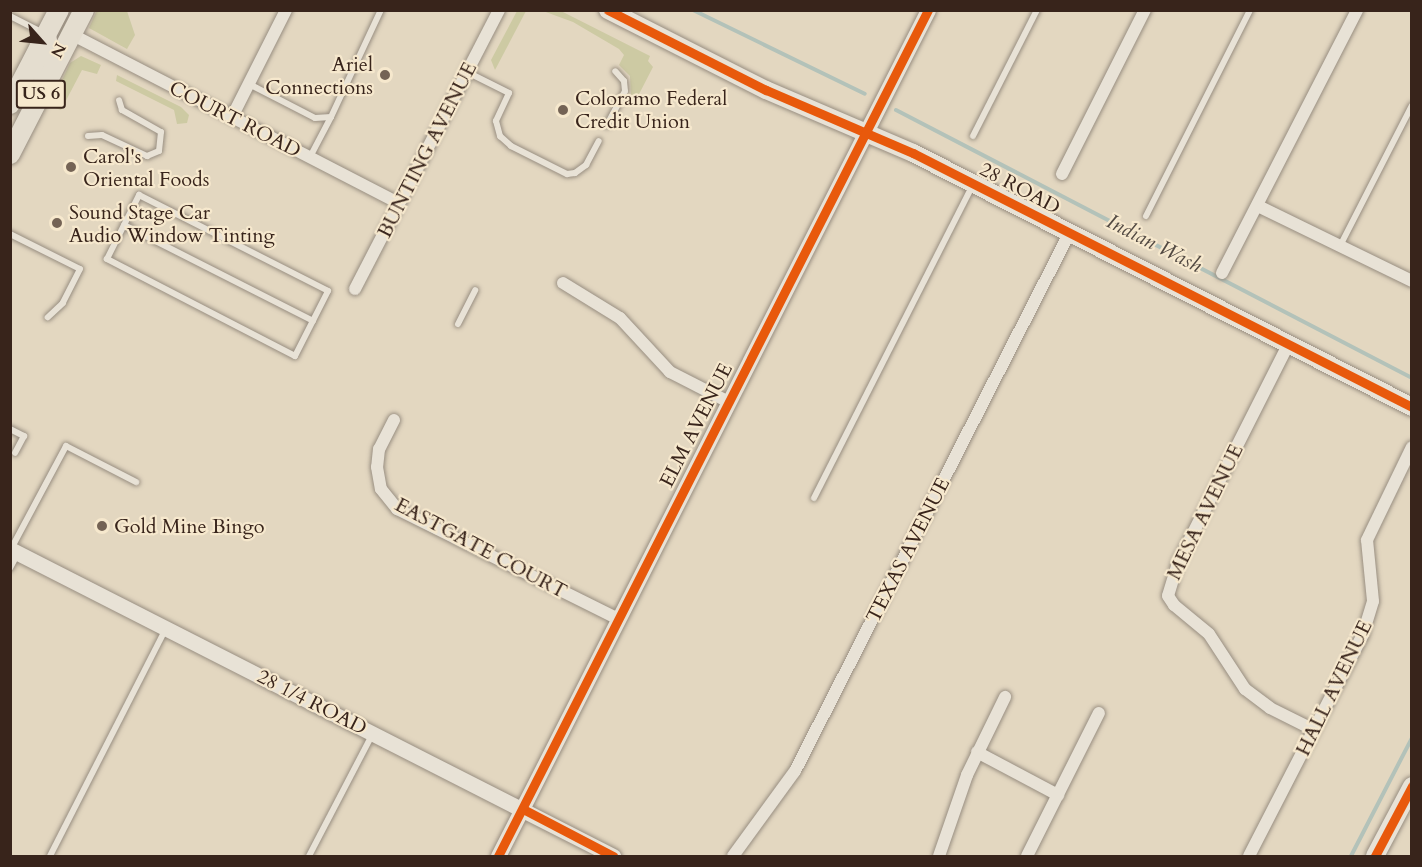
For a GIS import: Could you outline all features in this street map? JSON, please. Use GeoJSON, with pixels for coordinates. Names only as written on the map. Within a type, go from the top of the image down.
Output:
{"type":"FeatureCollection","features":[{"type":"Feature","properties":{"kind":"main road","name":"US 6"},"geometry":{"type":"LineString","coordinates":[[10,104],[59,10]]}},
{"type":"Feature","properties":{"kind":"main road"},"geometry":{"type":"LineString","coordinates":[[71,34],[72,10]]}},
{"type":"Feature","properties":{"kind":"main road","name":"US 6"},"geometry":{"type":"LineString","coordinates":[[14,147],[84,10]]}},
{"type":"Feature","properties":{"kind":"main road","name":"28 ROAD"},"geometry":{"type":"LineString","coordinates":[[608,10],[629,15],[766,90],[866,131],[1412,407]]}},
{"type":"Feature","properties":{"kind":"main road"},"geometry":{"type":"LineString","coordinates":[[14,147],[26,103],[50,56],[46,35]]}},
{"type":"Feature","properties":{"kind":"main road"},"geometry":{"type":"LineString","coordinates":[[1375,856],[1412,786]]}},
{"type":"Feature","properties":{"kind":"street"},"geometry":{"type":"LineString","coordinates":[[232,117],[286,10]]}},
{"type":"Feature","properties":{"kind":"street","name":"BUNTING AVENUE"},"geometry":{"type":"LineString","coordinates":[[355,289],[499,10]]}},
{"type":"Feature","properties":{"kind":"street","name":"ELM AVENUE"},"geometry":{"type":"LineString","coordinates":[[498,856],[727,401],[928,10]]}},
{"type":"Feature","properties":{"kind":"street"},"geometry":{"type":"LineString","coordinates":[[1062,174],[1145,10]]}},
{"type":"Feature","properties":{"kind":"street"},"geometry":{"type":"LineString","coordinates":[[1222,273],[1357,10]]}},
{"type":"Feature","properties":{"kind":"street","name":"COURT ROAD"},"geometry":{"type":"LineString","coordinates":[[71,34],[399,203]]}},
{"type":"Feature","properties":{"kind":"street"},"geometry":{"type":"LineString","coordinates":[[1258,206],[1412,281]]}},
{"type":"Feature","properties":{"kind":"street","name":"TEXAS AVENUE"},"geometry":{"type":"LineString","coordinates":[[733,856],[795,771],[1070,234]]}},
{"type":"Feature","properties":{"kind":"street"},"geometry":{"type":"LineString","coordinates":[[563,284],[620,318],[670,372],[727,401]]}},
{"type":"Feature","properties":{"kind":"street","name":"MESA AVENUE"},"geometry":{"type":"LineString","coordinates":[[1288,345],[1178,563],[1168,596],[1174,605],[1209,634],[1245,689],[1270,708],[1314,730]]}},
{"type":"Feature","properties":{"kind":"street","name":"EASTGATE COURT"},"geometry":{"type":"LineString","coordinates":[[393,420],[379,449],[377,467],[381,489],[397,509],[619,619]]}},
{"type":"Feature","properties":{"kind":"street","name":"HALL AVENUE"},"geometry":{"type":"LineString","coordinates":[[1249,856],[1370,615],[1373,601],[1367,540],[1412,447]]}},
{"type":"Feature","properties":{"kind":"street","name":"28 1/4 ROAD"},"geometry":{"type":"LineString","coordinates":[[13,551],[613,856]]}},
{"type":"Feature","properties":{"kind":"street"},"geometry":{"type":"LineString","coordinates":[[939,856],[976,752],[1005,697]]}},
{"type":"Feature","properties":{"kind":"street"},"geometry":{"type":"LineString","coordinates":[[1027,856],[1099,714]]}},
{"type":"Feature","properties":{"kind":"street"},"geometry":{"type":"LineString","coordinates":[[976,752],[1058,795]]}},
{"type":"Feature","properties":{"kind":"lane"},"geometry":{"type":"LineString","coordinates":[[310,157],[381,10]]}},
{"type":"Feature","properties":{"kind":"lane"},"geometry":{"type":"LineString","coordinates":[[973,136],[1037,10]]}},
{"type":"Feature","properties":{"kind":"lane"},"geometry":{"type":"LineString","coordinates":[[1146,216],[1250,10]]}},
{"type":"Feature","properties":{"kind":"lane"},"geometry":{"type":"LineString","coordinates":[[10,16],[46,35]]}},
{"type":"Feature","properties":{"kind":"lane"},"geometry":{"type":"LineString","coordinates":[[607,125],[625,91],[624,81],[615,71]]}},
{"type":"Feature","properties":{"kind":"lane"},"geometry":{"type":"LineString","coordinates":[[467,72],[509,93],[496,121],[500,136],[512,146],[567,174],[575,173],[586,165],[599,141]]}},
{"type":"Feature","properties":{"kind":"lane"},"geometry":{"type":"LineString","coordinates":[[249,84],[315,118],[331,117]]}},
{"type":"Feature","properties":{"kind":"lane"},"geometry":{"type":"LineString","coordinates":[[88,136],[102,135],[147,156],[159,151],[161,132],[122,110],[119,100]]}},
{"type":"Feature","properties":{"kind":"lane"},"geometry":{"type":"LineString","coordinates":[[1340,246],[1412,105]]}},
{"type":"Feature","properties":{"kind":"lane"},"geometry":{"type":"LineString","coordinates":[[814,498],[973,184]]}},
{"type":"Feature","properties":{"kind":"lane"},"geometry":{"type":"LineString","coordinates":[[140,195],[328,291],[295,357],[106,259],[124,225],[140,195]]}},
{"type":"Feature","properties":{"kind":"lane"},"geometry":{"type":"LineString","coordinates":[[124,225],[313,321]]}},
{"type":"Feature","properties":{"kind":"lane"},"geometry":{"type":"LineString","coordinates":[[10,234],[80,269],[63,303],[48,317]]}},
{"type":"Feature","properties":{"kind":"lane"},"geometry":{"type":"LineString","coordinates":[[458,324],[475,290]]}},
{"type":"Feature","properties":{"kind":"lane"},"geometry":{"type":"LineString","coordinates":[[10,429],[24,436],[15,453]]}},
{"type":"Feature","properties":{"kind":"lane"},"geometry":{"type":"LineString","coordinates":[[10,568],[13,551],[66,446],[136,482]]}},
{"type":"Feature","properties":{"kind":"lane"},"geometry":{"type":"LineString","coordinates":[[50,856],[166,628]]}},
{"type":"Feature","properties":{"kind":"lane"},"geometry":{"type":"LineString","coordinates":[[309,856],[373,733]]}},
{"type":"Feature","properties":{"kind":"shaded area"},"geometry":{"type":"Polygon","coordinates":[[[97,10],[127,11],[135,35],[127,49],[89,28],[97,10]]]}},
{"type":"Feature","properties":{"kind":"shaded area"},"geometry":{"type":"Polygon","coordinates":[[[517,11],[526,11],[495,70],[491,60],[517,11]]]}},
{"type":"Feature","properties":{"kind":"shaded area"},"geometry":{"type":"Polygon","coordinates":[[[543,11],[561,11],[650,56],[648,61],[653,67],[636,100],[631,97],[630,76],[619,65],[624,55],[619,49],[573,22],[543,11]]]}},
{"type":"Feature","properties":{"kind":"shaded area"},"geometry":{"type":"Polygon","coordinates":[[[81,56],[101,65],[97,74],[82,70],[61,110],[50,106],[70,63],[81,56]]]}},
{"type":"Feature","properties":{"kind":"shaded area"},"geometry":{"type":"Polygon","coordinates":[[[117,75],[181,107],[189,115],[187,123],[177,124],[174,110],[116,81],[117,75]]]}},
{"type":"Feature","properties":{"kind":"waterway","name":"Indian Wash"},"geometry":{"type":"LineString","coordinates":[[693,10],[865,94]]}},
{"type":"Feature","properties":{"kind":"waterway","name":"Indian Wash"},"geometry":{"type":"LineString","coordinates":[[896,110],[1412,378]]}},
{"type":"Feature","properties":{"kind":"waterway","name":"Indian Wash"},"geometry":{"type":"LineString","coordinates":[[1351,856],[1412,738]]}},
{"type":"Feature","properties":{"kind":"cycle path"},"geometry":{"type":"LineString","coordinates":[[608,10],[766,90],[913,153],[1412,407]]}},
{"type":"Feature","properties":{"kind":"cycle path"},"geometry":{"type":"LineString","coordinates":[[498,856],[928,10]]}},
{"type":"Feature","properties":{"kind":"cycle path"},"geometry":{"type":"LineString","coordinates":[[1375,856],[1412,786]]}},
{"type":"Feature","properties":{"kind":"cycle path"},"geometry":{"type":"LineString","coordinates":[[523,809],[613,856]]}},
{"type":"Feature","properties":{"kind":"place","name":"Ariel Connections"},"geometry":{"type":"Point","coordinates":[385,75]}},
{"type":"Feature","properties":{"kind":"place","name":"Coloramo Federal Credit Union"},"geometry":{"type":"Point","coordinates":[563,110]}},
{"type":"Feature","properties":{"kind":"place","name":"Carol's Oriental Foods"},"geometry":{"type":"Point","coordinates":[71,167]}},
{"type":"Feature","properties":{"kind":"place","name":"Sound Stage Car Audio Window Tinting"},"geometry":{"type":"Point","coordinates":[57,223]}},
{"type":"Feature","properties":{"kind":"place","name":"Gold Mine Bingo"},"geometry":{"type":"Point","coordinates":[102,526]}}]}
